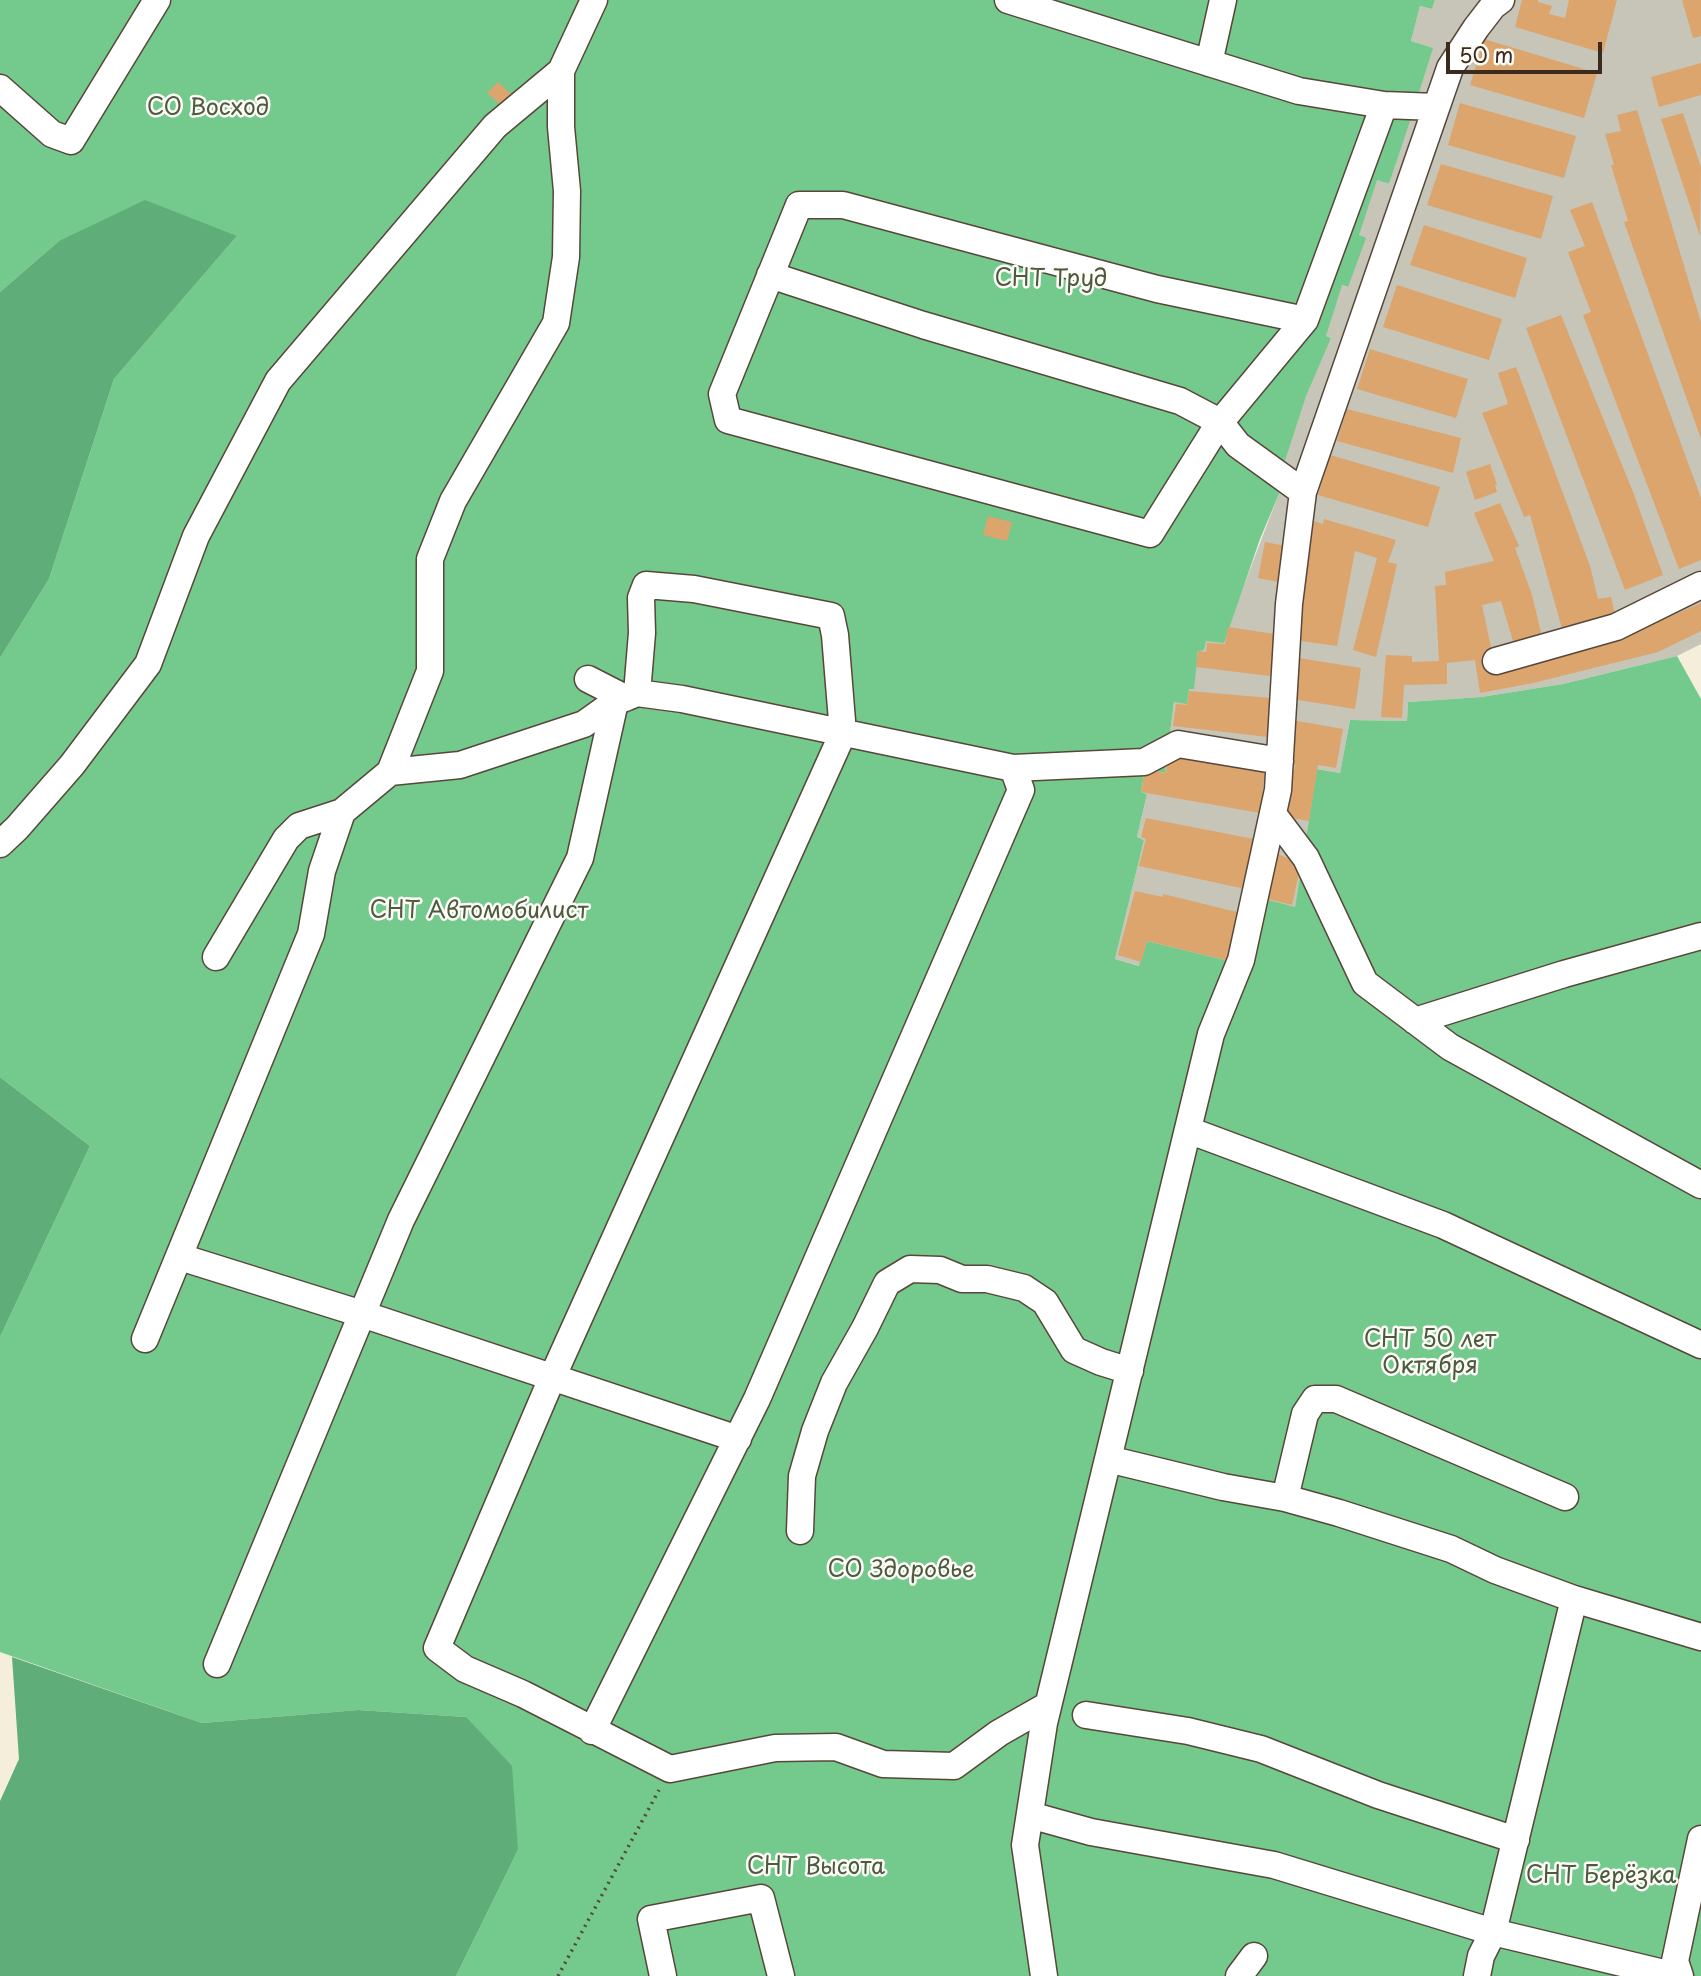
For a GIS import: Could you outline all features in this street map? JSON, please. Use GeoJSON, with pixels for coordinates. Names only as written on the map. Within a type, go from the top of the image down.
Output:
{"type":"FeatureCollection","features":[{"type":"Feature","properties":{"kind":"street"},"geometry":{"type":"LineString","coordinates":[[0,88],[52,134],[71,141],[157,0]]}},
{"type":"Feature","properties":{"kind":"street"},"geometry":{"type":"LineString","coordinates":[[216,957],[286,839],[299,827],[341,812],[390,772],[430,671],[430,559],[453,502],[556,323],[566,257],[567,191],[561,127],[561,71],[594,0]]}},
{"type":"Feature","properties":{"kind":"street"},"geometry":{"type":"LineString","coordinates":[[1008,0],[1299,90],[1384,105],[1436,107]]}},
{"type":"Feature","properties":{"kind":"street"},"geometry":{"type":"LineString","coordinates":[[1209,63],[1223,0]]}},
{"type":"Feature","properties":{"kind":"street"},"geometry":{"type":"LineString","coordinates":[[1044,1976],[1025,1845],[1048,1705],[1211,1034],[1241,960],[1273,814],[1278,790],[1289,604],[1303,492],[1450,68],[1493,6],[1501,0]]}},
{"type":"Feature","properties":{"kind":"street"},"geometry":{"type":"LineString","coordinates":[[0,844],[72,765],[148,664],[196,536],[278,381],[495,126],[561,71]]}},
{"type":"Feature","properties":{"kind":"street"},"geometry":{"type":"LineString","coordinates":[[1305,320],[1157,289],[843,205],[799,205],[722,394],[728,420],[1150,534],[1220,422],[1305,320],[1384,105]]}},
{"type":"Feature","properties":{"kind":"street"},"geometry":{"type":"LineString","coordinates":[[770,275],[923,325],[1180,401],[1220,422],[1238,445],[1303,492]]}},
{"type":"Feature","properties":{"kind":"street"},"geometry":{"type":"LineString","coordinates":[[218,1664],[401,1220],[580,858],[642,633],[641,598],[646,585],[694,589],[831,616],[843,733],[552,1378],[437,1648],[465,1669],[523,1694],[670,1769],[775,1748],[836,1747],[883,1764],[954,1766],[999,1733],[1048,1705]]}},
{"type":"Feature","properties":{"kind":"street"},"geometry":{"type":"LineString","coordinates":[[1496,661],[1616,627],[1701,585]]}},
{"type":"Feature","properties":{"kind":"street"},"geometry":{"type":"LineString","coordinates":[[588,680],[625,698],[682,699],[1013,768],[1144,762],[1178,744],[1280,761]]}},
{"type":"Feature","properties":{"kind":"street"},"geometry":{"type":"LineString","coordinates":[[390,772],[460,765],[584,724],[625,698]]}},
{"type":"Feature","properties":{"kind":"street"},"geometry":{"type":"LineString","coordinates":[[593,1731],[737,1439],[1021,790],[1013,768]]}},
{"type":"Feature","properties":{"kind":"street"},"geometry":{"type":"LineString","coordinates":[[145,1339],[311,934],[321,871],[341,812]]}},
{"type":"Feature","properties":{"kind":"street"},"geometry":{"type":"LineString","coordinates":[[1273,814],[1306,858],[1364,983],[1450,1047],[1701,1185]]}},
{"type":"Feature","properties":{"kind":"street"},"geometry":{"type":"LineString","coordinates":[[1415,1021],[1564,974],[1701,936]]}},
{"type":"Feature","properties":{"kind":"street"},"geometry":{"type":"LineString","coordinates":[[1188,1130],[1443,1225],[1701,1345]]}},
{"type":"Feature","properties":{"kind":"street"},"geometry":{"type":"LineString","coordinates":[[180,1257],[362,1314],[737,1439]]}},
{"type":"Feature","properties":{"kind":"street"},"geometry":{"type":"LineString","coordinates":[[800,1531],[802,1476],[815,1431],[834,1383],[887,1283],[910,1269],[940,1270],[962,1279],[987,1279],[1024,1288],[1045,1302],[1074,1350],[1130,1371]]}},
{"type":"Feature","properties":{"kind":"street"},"geometry":{"type":"LineString","coordinates":[[1285,1498],[1305,1414],[1315,1399],[1336,1399],[1565,1497]]}},
{"type":"Feature","properties":{"kind":"street"},"geometry":{"type":"LineString","coordinates":[[1108,1459],[1223,1487],[1285,1498],[1451,1549],[1495,1570],[1574,1599],[1701,1637]]}},
{"type":"Feature","properties":{"kind":"street"},"geometry":{"type":"LineString","coordinates":[[1477,1976],[1481,1956],[1493,1931],[1574,1599]]}},
{"type":"Feature","properties":{"kind":"street"},"geometry":{"type":"LineString","coordinates":[[1086,1715],[1188,1731],[1261,1749],[1378,1795],[1516,1840]]}},
{"type":"Feature","properties":{"kind":"street"},"geometry":{"type":"LineString","coordinates":[[1030,1815],[1091,1832],[1275,1865],[1493,1931],[1678,1976],[1675,1961],[1701,1839]]}},
{"type":"Feature","properties":{"kind":"street"},"geometry":{"type":"LineString","coordinates":[[663,1976],[650,1919],[761,1898],[781,1976]]}},
{"type":"Feature","properties":{"kind":"path"},"geometry":{"type":"LineString","coordinates":[[558,1976],[670,1769]]}},
{"type":"Feature","properties":{"kind":"shaded area"},"geometry":{"type":"Polygon","coordinates":[[[1435,0],[1701,0],[1701,644],[1677,656],[1563,684],[1481,697],[1408,702],[1407,721],[1350,720],[1340,773],[1317,769],[1295,908],[1249,895],[1234,962],[1147,941],[1140,966],[1115,959],[1144,840],[1137,837],[1147,794],[1141,792],[1145,769],[1165,773],[1174,702],[1189,688],[1199,649],[1206,641],[1228,627],[1283,483],[1259,468],[1331,338],[1312,330],[1330,280],[1347,287],[1350,232],[1369,177],[1389,184],[1432,48],[1411,41],[1420,6],[1432,9],[1435,0]]]}},
{"type":"Feature","properties":{"kind":"green space"},"geometry":{"type":"Polygon","coordinates":[[[0,0],[1435,0],[1432,9],[1420,6],[1411,41],[1433,48],[1408,127],[1389,184],[1377,180],[1359,235],[1366,238],[1348,287],[1342,285],[1326,336],[1331,338],[1306,396],[1279,479],[1284,482],[1260,539],[1224,643],[1206,641],[1204,650],[1198,651],[1194,689],[1189,689],[1187,704],[1174,702],[1165,773],[1145,769],[1141,792],[1147,794],[1137,837],[1144,840],[1115,959],[1139,966],[1147,941],[1234,962],[1249,895],[1295,907],[1317,769],[1340,773],[1350,720],[1407,721],[1408,702],[1481,697],[1563,684],[1677,656],[1701,699],[1701,1976],[456,1976],[518,1850],[466,1717],[358,1710],[202,1723],[0,1652],[0,1337],[90,1146],[0,1077],[0,658],[49,579],[114,379],[237,236],[59,241],[0,292],[0,0]]]}},
{"type":"Feature","properties":{"kind":"green space"},"geometry":{"type":"Polygon","coordinates":[[[145,200],[237,236],[114,379],[49,579],[0,658],[0,292],[59,241],[145,200]]]}},
{"type":"Feature","properties":{"kind":"green space"},"geometry":{"type":"Polygon","coordinates":[[[0,1077],[90,1146],[0,1337],[0,1077]]]}},
{"type":"Feature","properties":{"kind":"green space"},"geometry":{"type":"Polygon","coordinates":[[[12,1657],[202,1723],[358,1710],[466,1717],[512,1766],[518,1850],[456,1976],[0,1976],[0,1801],[19,1759],[12,1657]]]}},
{"type":"Feature","properties":{"kind":"building"},"geometry":{"type":"Polygon","coordinates":[[[1522,0],[1538,0],[1552,6],[1549,14],[1565,18],[1569,0],[1617,0],[1603,53],[1515,27],[1522,0]]]}},
{"type":"Feature","properties":{"kind":"building"},"geometry":{"type":"Polygon","coordinates":[[[1682,0],[1701,0],[1701,36],[1693,38],[1682,0]]]}},
{"type":"Feature","properties":{"kind":"building"},"geometry":{"type":"Polygon","coordinates":[[[1484,39],[1597,73],[1584,118],[1470,85],[1484,39]]]}},
{"type":"Feature","properties":{"kind":"building"},"geometry":{"type":"Polygon","coordinates":[[[1701,63],[1701,95],[1659,107],[1651,77],[1701,63]]]}},
{"type":"Feature","properties":{"kind":"building"},"geometry":{"type":"Polygon","coordinates":[[[498,82],[511,94],[501,105],[487,93],[498,82]]]}},
{"type":"Feature","properties":{"kind":"building"},"geometry":{"type":"Polygon","coordinates":[[[1460,103],[1576,136],[1564,178],[1448,145],[1460,103]]]}},
{"type":"Feature","properties":{"kind":"building"},"geometry":{"type":"Polygon","coordinates":[[[1637,110],[1701,322],[1701,439],[1624,222],[1628,221],[1611,165],[1614,165],[1605,134],[1621,131],[1617,115],[1637,110]]]}},
{"type":"Feature","properties":{"kind":"building"},"geometry":{"type":"Polygon","coordinates":[[[1683,113],[1701,167],[1700,236],[1661,119],[1683,113]]]}},
{"type":"Feature","properties":{"kind":"building"},"geometry":{"type":"Polygon","coordinates":[[[1441,164],[1553,196],[1541,239],[1427,205],[1441,164]]]}},
{"type":"Feature","properties":{"kind":"building"},"geometry":{"type":"Polygon","coordinates":[[[1592,202],[1701,498],[1701,560],[1679,569],[1583,315],[1591,312],[1568,252],[1585,246],[1570,210],[1592,202]]]}},
{"type":"Feature","properties":{"kind":"building"},"geometry":{"type":"Polygon","coordinates":[[[1424,225],[1527,258],[1515,298],[1410,265],[1424,225]]]}},
{"type":"Feature","properties":{"kind":"building"},"geometry":{"type":"Polygon","coordinates":[[[1397,285],[1502,319],[1489,360],[1383,327],[1397,285]]]}},
{"type":"Feature","properties":{"kind":"building"},"geometry":{"type":"Polygon","coordinates":[[[1561,315],[1633,492],[1663,575],[1625,590],[1526,328],[1561,315]]]}},
{"type":"Feature","properties":{"kind":"building"},"geometry":{"type":"Polygon","coordinates":[[[1370,349],[1468,379],[1456,418],[1357,389],[1370,349]]]}},
{"type":"Feature","properties":{"kind":"building"},"geometry":{"type":"Polygon","coordinates":[[[1516,367],[1590,566],[1598,599],[1611,597],[1616,619],[1563,632],[1530,515],[1524,517],[1482,413],[1508,404],[1498,373],[1516,367]]]}},
{"type":"Feature","properties":{"kind":"building"},"geometry":{"type":"Polygon","coordinates":[[[1347,409],[1461,438],[1453,473],[1337,441],[1347,409]]]}},
{"type":"Feature","properties":{"kind":"building"},"geometry":{"type":"Polygon","coordinates":[[[1330,455],[1440,487],[1428,527],[1318,495],[1330,455]]]}},
{"type":"Feature","properties":{"kind":"building"},"geometry":{"type":"Polygon","coordinates":[[[1490,464],[1497,492],[1475,500],[1466,472],[1490,464]]]}},
{"type":"Feature","properties":{"kind":"building"},"geometry":{"type":"Polygon","coordinates":[[[1500,503],[1519,546],[1515,548],[1532,595],[1542,637],[1514,644],[1501,601],[1482,605],[1496,671],[1622,638],[1701,603],[1701,631],[1658,652],[1533,683],[1480,693],[1475,660],[1447,663],[1447,684],[1404,685],[1402,718],[1381,717],[1386,655],[1412,656],[1412,662],[1439,661],[1435,586],[1446,585],[1445,572],[1494,561],[1474,513],[1500,503]]]}},
{"type":"Feature","properties":{"kind":"building"},"geometry":{"type":"Polygon","coordinates":[[[988,516],[1012,522],[1007,541],[983,535],[988,516]]]}},
{"type":"Feature","properties":{"kind":"building"},"geometry":{"type":"Polygon","coordinates":[[[1324,519],[1396,540],[1388,562],[1397,564],[1376,657],[1353,650],[1377,558],[1355,551],[1337,646],[1294,640],[1311,520],[1323,524],[1324,519]]]}},
{"type":"Feature","properties":{"kind":"building"},"geometry":{"type":"Polygon","coordinates":[[[1265,542],[1285,546],[1278,582],[1258,578],[1265,542]]]}},
{"type":"Feature","properties":{"kind":"building"},"geometry":{"type":"Polygon","coordinates":[[[1228,627],[1275,634],[1270,676],[1196,667],[1198,651],[1206,652],[1207,643],[1225,644],[1228,627]]]}},
{"type":"Feature","properties":{"kind":"building"},"geometry":{"type":"Polygon","coordinates":[[[1299,658],[1361,668],[1355,709],[1292,699],[1299,658]]]}},
{"type":"Feature","properties":{"kind":"building"},"geometry":{"type":"Polygon","coordinates":[[[1189,691],[1271,698],[1268,737],[1173,726],[1176,704],[1187,705],[1189,691]]]}},
{"type":"Feature","properties":{"kind":"building"},"geometry":{"type":"Polygon","coordinates":[[[1292,720],[1343,729],[1336,768],[1318,765],[1309,821],[1287,817],[1295,765],[1285,763],[1292,720]]]}},
{"type":"Feature","properties":{"kind":"building"},"geometry":{"type":"Polygon","coordinates":[[[1169,757],[1265,771],[1260,813],[1141,792],[1145,769],[1165,773],[1169,757]]]}},
{"type":"Feature","properties":{"kind":"building"},"geometry":{"type":"Polygon","coordinates":[[[1146,818],[1259,840],[1250,890],[1139,866],[1146,839],[1141,837],[1146,818]]]}},
{"type":"Feature","properties":{"kind":"building"},"geometry":{"type":"Polygon","coordinates":[[[1278,854],[1301,864],[1292,905],[1268,899],[1278,854]]]}},
{"type":"Feature","properties":{"kind":"building"},"geometry":{"type":"Polygon","coordinates":[[[1135,891],[1163,897],[1163,894],[1245,914],[1234,962],[1147,941],[1141,962],[1118,955],[1135,891]]]}},
{"type":"Feature","properties":{"kind":"park label","name":"СО Восход"},"geometry":{"type":"Point","coordinates":[208,109]}},
{"type":"Feature","properties":{"kind":"park label","name":"СНТ Труд"},"geometry":{"type":"Point","coordinates":[1051,280]}},
{"type":"Feature","properties":{"kind":"park label","name":"СНТ Автомобилист"},"geometry":{"type":"Point","coordinates":[479,912]}},
{"type":"Feature","properties":{"kind":"park label","name":"СНТ 50 лет Октября"},"geometry":{"type":"Point","coordinates":[1430,1354]}},
{"type":"Feature","properties":{"kind":"park label","name":"СО Здоровье"},"geometry":{"type":"Point","coordinates":[901,1571]}},
{"type":"Feature","properties":{"kind":"park label","name":"СНТ Высота"},"geometry":{"type":"Point","coordinates":[816,1868]}},
{"type":"Feature","properties":{"kind":"park label","name":"СНТ Берёзка"},"geometry":{"type":"Point","coordinates":[1601,1877]}}]}
